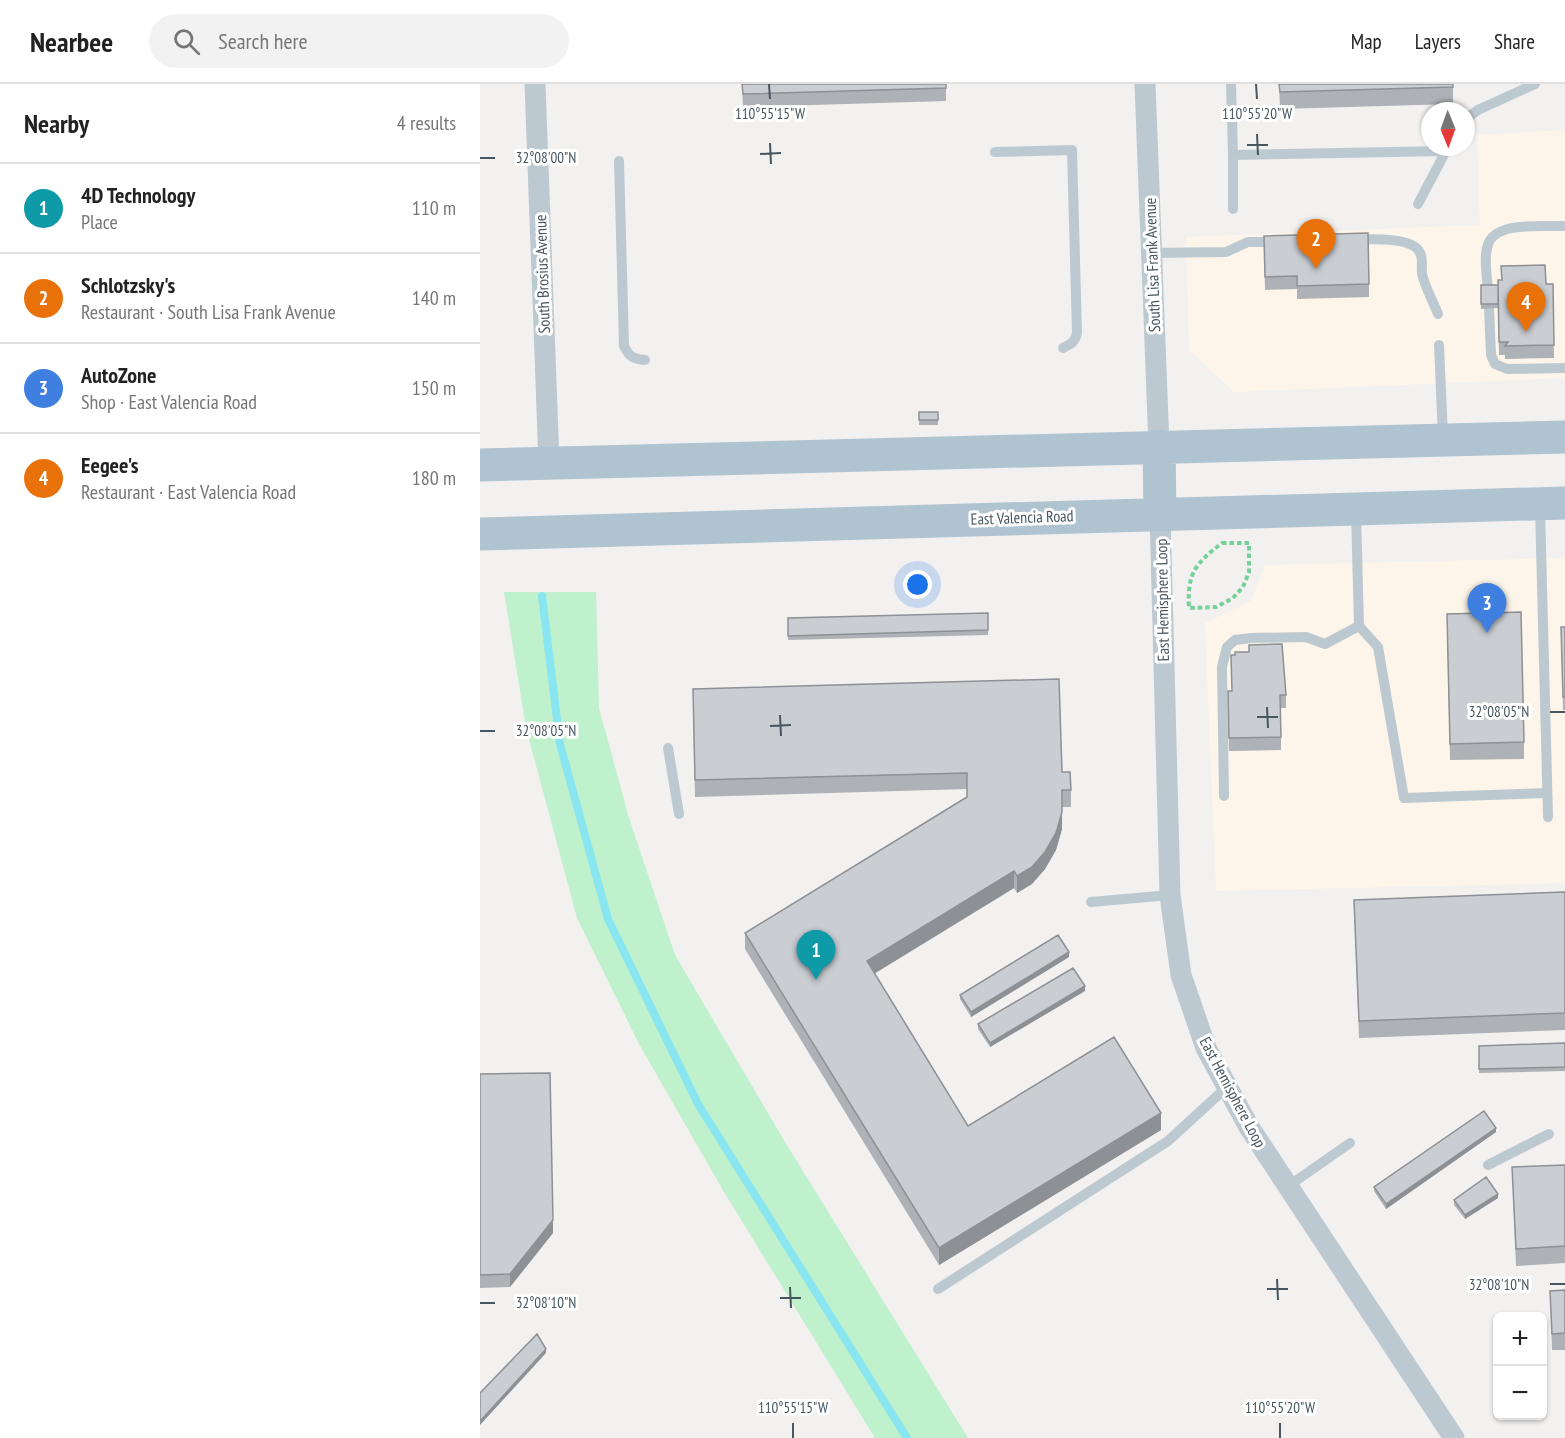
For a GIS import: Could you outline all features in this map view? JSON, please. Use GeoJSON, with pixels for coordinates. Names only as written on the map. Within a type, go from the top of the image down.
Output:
{"type":"FeatureCollection","features":[{"type":"Feature","properties":{"kind":"main road"},"geometry":{"type":"LineString","coordinates":[[480,465],[1565,437]]}},
{"type":"Feature","properties":{"kind":"main road"},"geometry":{"type":"LineString","coordinates":[[1159,447],[1160,513]]}},
{"type":"Feature","properties":{"kind":"main road","name":"East Valencia Road"},"geometry":{"type":"LineString","coordinates":[[480,534],[1552,503]]}},
{"type":"Feature","properties":{"kind":"street","name":"South Brosius Avenue"},"geometry":{"type":"LineString","coordinates":[[535,84],[549,463]]}},
{"type":"Feature","properties":{"kind":"street","name":"South Lisa Frank Avenue"},"geometry":{"type":"LineString","coordinates":[[1145,84],[1159,447]]}},
{"type":"Feature","properties":{"kind":"street","name":"East Hemisphere Loop"},"geometry":{"type":"LineString","coordinates":[[1160,513],[1170,896],[1181,975],[1206,1048],[1249,1127],[1454,1438]]}},
{"type":"Feature","properties":{"kind":"lane"},"geometry":{"type":"LineString","coordinates":[[1231,84],[1233,209]]}},
{"type":"Feature","properties":{"kind":"lane"},"geometry":{"type":"LineString","coordinates":[[1475,112],[1535,84]]}},
{"type":"Feature","properties":{"kind":"lane"},"geometry":{"type":"LineString","coordinates":[[995,152],[1072,150],[1077,333],[1071,345],[1062,348]]}},
{"type":"Feature","properties":{"kind":"lane"},"geometry":{"type":"LineString","coordinates":[[1233,155],[1421,150]]}},
{"type":"Feature","properties":{"kind":"lane"},"geometry":{"type":"LineString","coordinates":[[1418,204],[1443,156]]}},
{"type":"Feature","properties":{"kind":"lane"},"geometry":{"type":"LineString","coordinates":[[618,161],[624,346],[627,354],[635,359],[645,360]]}},
{"type":"Feature","properties":{"kind":"lane"},"geometry":{"type":"LineString","coordinates":[[1488,290],[1486,254],[1488,243],[1500,230],[1565,226]]}},
{"type":"Feature","properties":{"kind":"lane"},"geometry":{"type":"LineString","coordinates":[[1347,240],[1380,239],[1417,248],[1422,258],[1422,274],[1438,314]]}},
{"type":"Feature","properties":{"kind":"lane"},"geometry":{"type":"LineString","coordinates":[[1151,253],[1226,252],[1248,242],[1292,241]]}},
{"type":"Feature","properties":{"kind":"lane"},"geometry":{"type":"LineString","coordinates":[[1489,308],[1491,355],[1495,364],[1508,369],[1565,368]]}},
{"type":"Feature","properties":{"kind":"lane"},"geometry":{"type":"LineString","coordinates":[[1439,345],[1443,440]]}},
{"type":"Feature","properties":{"kind":"lane"},"geometry":{"type":"LineString","coordinates":[[1548,817],[1552,503]]}},
{"type":"Feature","properties":{"kind":"lane"},"geometry":{"type":"LineString","coordinates":[[1356,508],[1359,626],[1378,647],[1404,798],[1547,793]]}},
{"type":"Feature","properties":{"kind":"lane"},"geometry":{"type":"LineString","coordinates":[[1224,796],[1222,668],[1227,647],[1235,640],[1251,638],[1306,637],[1325,644],[1359,626]]}},
{"type":"Feature","properties":{"kind":"lane"},"geometry":{"type":"LineString","coordinates":[[668,748],[679,814]]}},
{"type":"Feature","properties":{"kind":"lane"},"geometry":{"type":"LineString","coordinates":[[1091,902],[1170,896]]}},
{"type":"Feature","properties":{"kind":"lane"},"geometry":{"type":"LineString","coordinates":[[938,1289],[1168,1141],[1227,1087]]}},
{"type":"Feature","properties":{"kind":"lane"},"geometry":{"type":"LineString","coordinates":[[1488,1165],[1549,1134]]}},
{"type":"Feature","properties":{"kind":"lane"},"geometry":{"type":"LineString","coordinates":[[1287,1187],[1350,1143]]}},
{"type":"Feature","properties":{"kind":"path"},"geometry":{"type":"LineString","coordinates":[[1222,543],[1249,543],[1249,572],[1243,587],[1233,598],[1216,607],[1190,608],[1188,590],[1193,573],[1202,559],[1222,543]]}},
{"type":"Feature","properties":{"kind":"shaded area"},"geometry":{"type":"Polygon","coordinates":[[[1565,130],[1565,378],[1234,392],[1189,350],[1186,237],[1480,225],[1477,135],[1565,130]]]}},
{"type":"Feature","properties":{"kind":"shaded area"},"geometry":{"type":"Polygon","coordinates":[[[1565,558],[1565,883],[1216,891],[1205,623],[1251,601],[1265,565],[1565,558]]]}},
{"type":"Feature","properties":{"kind":"green space"},"geometry":{"type":"Polygon","coordinates":[[[504,592],[596,592],[599,708],[629,818],[675,955],[785,1142],[968,1438],[875,1438],[724,1192],[639,1044],[577,918],[526,728],[504,592]]]}},
{"type":"Feature","properties":{"kind":"building"},"geometry":{"type":"Polygon","coordinates":[[[742,84],[946,84],[946,88],[743,94],[742,84]]]}},
{"type":"Feature","properties":{"kind":"building"},"geometry":{"type":"Polygon","coordinates":[[[1279,84],[1453,84],[1453,87],[1280,92],[1279,84]]]}},
{"type":"Feature","properties":{"kind":"building"},"geometry":{"type":"Polygon","coordinates":[[[1368,233],[1369,284],[1297,286],[1297,276],[1265,277],[1264,236],[1368,233]]]}},
{"type":"Feature","properties":{"kind":"building"},"geometry":{"type":"Polygon","coordinates":[[[1545,265],[1546,284],[1553,284],[1554,345],[1505,346],[1508,342],[1499,342],[1498,280],[1502,280],[1501,266],[1545,265]]]}},
{"type":"Feature","properties":{"kind":"building"},"geometry":{"type":"Polygon","coordinates":[[[1481,285],[1498,285],[1498,304],[1481,304],[1481,285]]]}},
{"type":"Feature","properties":{"kind":"building"},"geometry":{"type":"Polygon","coordinates":[[[919,412],[938,412],[938,420],[919,420],[919,412]]]}},
{"type":"Feature","properties":{"kind":"building"},"geometry":{"type":"Polygon","coordinates":[[[1521,612],[1524,742],[1450,744],[1447,614],[1521,612]]]}},
{"type":"Feature","properties":{"kind":"building"},"geometry":{"type":"Polygon","coordinates":[[[988,613],[988,630],[788,636],[788,618],[988,613]]]}},
{"type":"Feature","properties":{"kind":"building"},"geometry":{"type":"Polygon","coordinates":[[[1561,627],[1565,627],[1565,697],[1563,697],[1561,627]]]}},
{"type":"Feature","properties":{"kind":"building"},"geometry":{"type":"Polygon","coordinates":[[[1282,644],[1286,695],[1280,695],[1281,737],[1229,738],[1228,691],[1232,691],[1231,655],[1235,655],[1235,652],[1249,652],[1249,645],[1282,644]]]}},
{"type":"Feature","properties":{"kind":"building"},"geometry":{"type":"Polygon","coordinates":[[[1059,679],[1062,772],[1070,772],[1071,790],[1062,790],[1062,812],[1056,833],[1045,852],[1032,867],[1017,876],[1014,871],[867,961],[968,1126],[1114,1037],[1161,1113],[939,1248],[745,933],[967,797],[967,773],[695,780],[693,689],[1059,679]]]}},
{"type":"Feature","properties":{"kind":"building"},"geometry":{"type":"Polygon","coordinates":[[[1565,892],[1565,1013],[1359,1021],[1354,900],[1565,892]]]}},
{"type":"Feature","properties":{"kind":"building"},"geometry":{"type":"Polygon","coordinates":[[[1058,935],[1069,952],[971,1012],[960,995],[1058,935]]]}},
{"type":"Feature","properties":{"kind":"building"},"geometry":{"type":"Polygon","coordinates":[[[1073,968],[1085,986],[990,1043],[978,1024],[1073,968]]]}},
{"type":"Feature","properties":{"kind":"building"},"geometry":{"type":"Polygon","coordinates":[[[1565,1043],[1565,1067],[1479,1069],[1479,1046],[1565,1043]]]}},
{"type":"Feature","properties":{"kind":"building"},"geometry":{"type":"Polygon","coordinates":[[[550,1073],[553,1220],[510,1274],[480,1275],[480,1074],[550,1073]]]}},
{"type":"Feature","properties":{"kind":"building"},"geometry":{"type":"Polygon","coordinates":[[[1484,1111],[1496,1128],[1386,1204],[1374,1187],[1484,1111]]]}},
{"type":"Feature","properties":{"kind":"building"},"geometry":{"type":"Polygon","coordinates":[[[1565,1165],[1565,1246],[1516,1249],[1512,1167],[1565,1165]]]}},
{"type":"Feature","properties":{"kind":"building"},"geometry":{"type":"Polygon","coordinates":[[[1486,1177],[1498,1194],[1465,1215],[1454,1200],[1486,1177]]]}},
{"type":"Feature","properties":{"kind":"building"},"geometry":{"type":"Polygon","coordinates":[[[1565,1290],[1565,1333],[1552,1334],[1550,1291],[1565,1290]]]}},
{"type":"Feature","properties":{"kind":"building"},"geometry":{"type":"Polygon","coordinates":[[[537,1334],[546,1349],[480,1421],[480,1393],[537,1334]]]}},
{"type":"Feature","properties":{"kind":"waterway"},"geometry":{"type":"LineString","coordinates":[[542,596],[560,744],[608,919],[698,1104],[907,1438]]}},
{"type":"Feature","properties":{"kind":"place","name":"Schlotzsky's"},"geometry":{"type":"Point","coordinates":[1316,269]}},
{"type":"Feature","properties":{"kind":"place","name":"Eegee's"},"geometry":{"type":"Point","coordinates":[1526,332]}},
{"type":"Feature","properties":{"kind":"place","name":"AutoZone"},"geometry":{"type":"Point","coordinates":[1487,633]}},
{"type":"Feature","properties":{"kind":"place","name":"4D Technology"},"geometry":{"type":"Point","coordinates":[816,980]}}]}
